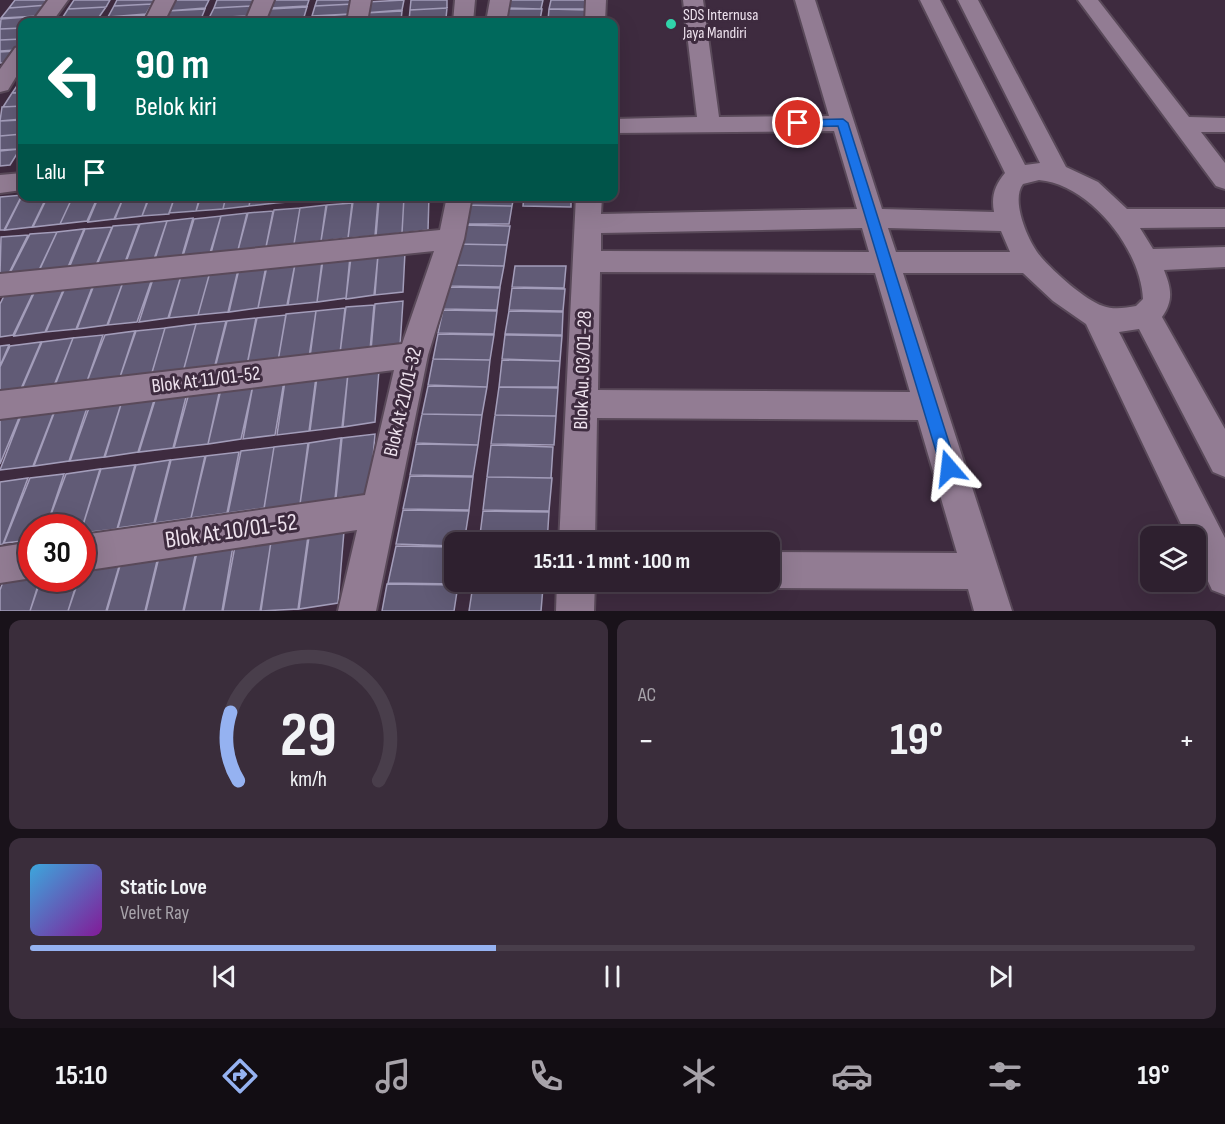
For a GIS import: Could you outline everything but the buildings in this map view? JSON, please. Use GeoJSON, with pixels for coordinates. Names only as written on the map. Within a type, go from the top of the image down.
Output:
{"type":"FeatureCollection","features":[{"type":"Feature","properties":{"kind":"street"},"geometry":{"type":"LineString","coordinates":[[45,18],[58,0]]}},
{"type":"Feature","properties":{"kind":"street"},"geometry":{"type":"LineString","coordinates":[[156,18],[165,0]]}},
{"type":"Feature","properties":{"kind":"street"},"geometry":{"type":"LineString","coordinates":[[257,18],[264,0]]}},
{"type":"Feature","properties":{"kind":"street"},"geometry":{"type":"LineString","coordinates":[[358,18],[361,0]]}},
{"type":"Feature","properties":{"kind":"street"},"geometry":{"type":"LineString","coordinates":[[464,18],[465,0]]}},
{"type":"Feature","properties":{"kind":"street"},"geometry":{"type":"LineString","coordinates":[[497,18],[500,0]]}},
{"type":"Feature","properties":{"kind":"street"},"geometry":{"type":"LineString","coordinates":[[595,18],[596,0]]}},
{"type":"Feature","properties":{"kind":"street"},"geometry":{"type":"LineString","coordinates":[[693,0],[709,124]]}},
{"type":"Feature","properties":{"kind":"street"},"geometry":{"type":"LineString","coordinates":[[805,0],[993,611]]}},
{"type":"Feature","properties":{"kind":"street"},"geometry":{"type":"LineString","coordinates":[[930,0],[1018,174]]}},
{"type":"Feature","properties":{"kind":"street"},"geometry":{"type":"LineString","coordinates":[[968,0],[1057,173]]}},
{"type":"Feature","properties":{"kind":"street"},"geometry":{"type":"LineString","coordinates":[[1088,0],[1225,180]]}},
{"type":"Feature","properties":{"kind":"street"},"geometry":{"type":"LineString","coordinates":[[0,85],[18,58]]}},
{"type":"Feature","properties":{"kind":"street"},"geometry":{"type":"LineString","coordinates":[[618,126],[843,123]]}},
{"type":"Feature","properties":{"kind":"street"},"geometry":{"type":"LineString","coordinates":[[1182,124],[1225,125]]}},
{"type":"Feature","properties":{"kind":"street"},"geometry":{"type":"LineString","coordinates":[[1096,317],[1122,320],[1146,315],[1157,302],[1156,285],[1146,260],[1121,219],[1089,188],[1057,173],[1037,170],[1018,174],[1008,183],[1004,200],[1009,222],[1030,263],[1054,287],[1096,317],[1225,578]]}},
{"type":"Feature","properties":{"kind":"street"},"geometry":{"type":"LineString","coordinates":[[0,184],[18,182]]}},
{"type":"Feature","properties":{"kind":"street","name":"Blok At 21/01-32"},"geometry":{"type":"LineString","coordinates":[[357,611],[413,355],[450,239],[459,201]]}},
{"type":"Feature","properties":{"kind":"street"},"geometry":{"type":"LineString","coordinates":[[589,210],[1009,222]]}},
{"type":"Feature","properties":{"kind":"street","name":"Blok Au. 03/01-28"},"geometry":{"type":"LineString","coordinates":[[577,532],[589,210]]}},
{"type":"Feature","properties":{"kind":"street"},"geometry":{"type":"LineString","coordinates":[[1121,219],[1225,218]]}},
{"type":"Feature","properties":{"kind":"street"},"geometry":{"type":"LineString","coordinates":[[0,285],[450,239]]}},
{"type":"Feature","properties":{"kind":"street"},"geometry":{"type":"LineString","coordinates":[[1146,260],[1225,257]]}},
{"type":"Feature","properties":{"kind":"street"},"geometry":{"type":"LineString","coordinates":[[586,261],[1030,263]]}},
{"type":"Feature","properties":{"kind":"street"},"geometry":{"type":"LineString","coordinates":[[1146,315],[1225,461]]}},
{"type":"Feature","properties":{"kind":"street","name":"Blok At 11/01-52"},"geometry":{"type":"LineString","coordinates":[[0,405],[413,355]]}},
{"type":"Feature","properties":{"kind":"street"},"geometry":{"type":"LineString","coordinates":[[582,404],[930,406]]}},
{"type":"Feature","properties":{"kind":"street","name":"Blok At 10/01-52"},"geometry":{"type":"LineString","coordinates":[[96,551],[379,510]]}},
{"type":"Feature","properties":{"kind":"street"},"geometry":{"type":"LineString","coordinates":[[0,565],[18,562]]}},
{"type":"Feature","properties":{"kind":"street"},"geometry":{"type":"LineString","coordinates":[[780,570],[981,571]]}},
{"type":"Feature","properties":{"kind":"street"},"geometry":{"type":"LineString","coordinates":[[575,611],[576,592]]}},
{"type":"Feature","properties":{"kind":"place","name":"SDS Internusa Jaya Mandiri"},"geometry":{"type":"Point","coordinates":[671,24]}},
{"type":"Feature","properties":{"kind":"route"},"geometry":{"type":"LineString","coordinates":[[798,123],[843,123],[949,468]]}}]}
